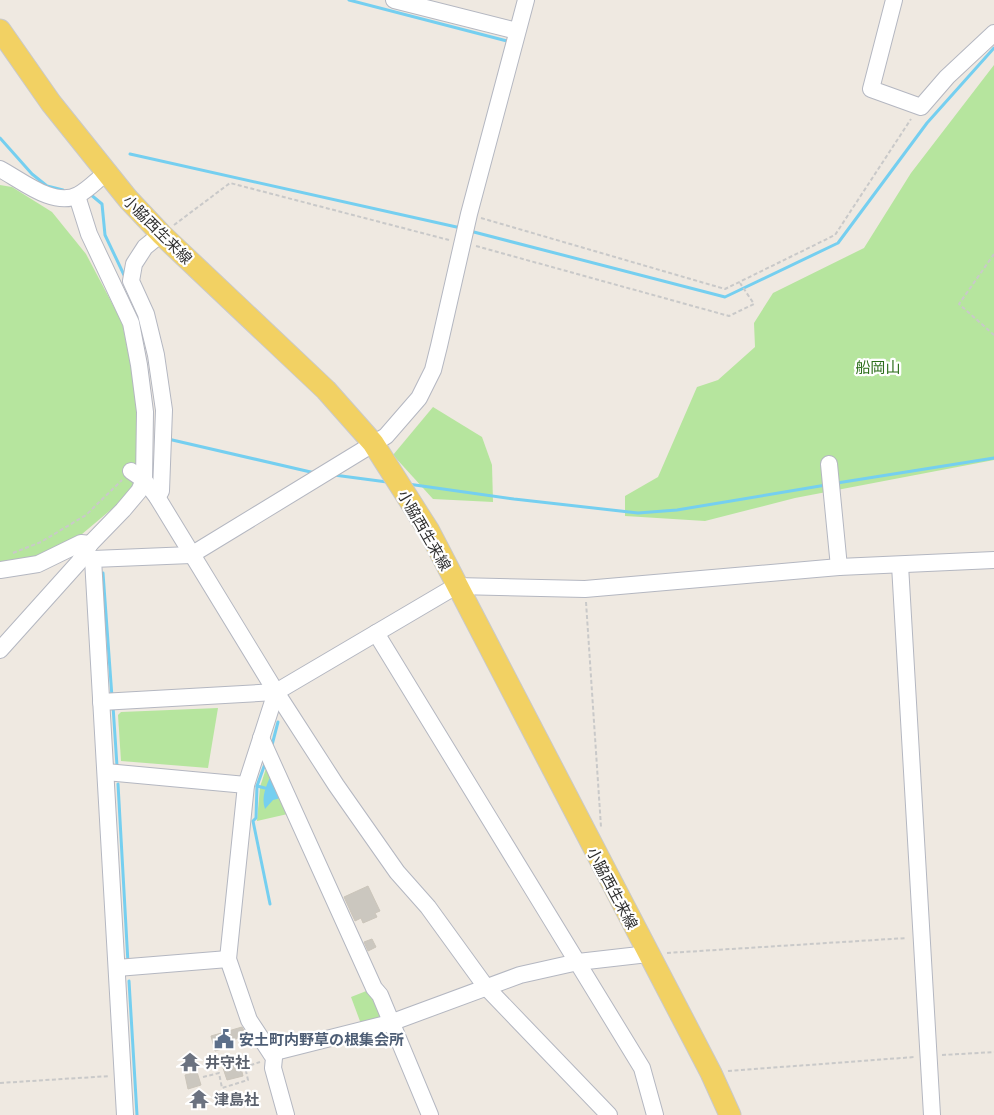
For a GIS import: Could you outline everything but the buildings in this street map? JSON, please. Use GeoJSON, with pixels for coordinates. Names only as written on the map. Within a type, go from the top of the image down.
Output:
{"type":"FeatureCollection","features":[{"type":"Feature","properties":{"kind":"main road","name":"小脇西生来線"},"geometry":{"type":"LineString","coordinates":[[0,30],[50,103],[106,173],[161,234],[326,390],[373,443],[429,531],[711,1073],[730,1115]]}},
{"type":"Feature","properties":{"kind":"street"},"geometry":{"type":"LineString","coordinates":[[394,0],[517,31]]}},
{"type":"Feature","properties":{"kind":"street"},"geometry":{"type":"LineString","coordinates":[[0,570],[38,564],[81,543],[91,552],[191,555],[386,436],[419,398],[433,370],[458,242],[469,214],[526,0]]}},
{"type":"Feature","properties":{"kind":"street"},"geometry":{"type":"LineString","coordinates":[[894,0],[871,88],[921,107],[947,77],[994,33]]}},
{"type":"Feature","properties":{"kind":"street"},"geometry":{"type":"LineString","coordinates":[[0,169],[30,184],[39,192],[57,199],[77,196],[106,173]]}},
{"type":"Feature","properties":{"kind":"street"},"geometry":{"type":"LineString","coordinates":[[0,650],[79,562],[91,552],[139,491],[138,475],[145,412],[131,323],[89,234],[77,196]]}},
{"type":"Feature","properties":{"kind":"street"},"geometry":{"type":"LineString","coordinates":[[157,497],[161,490],[164,410],[156,355],[146,314],[131,281],[134,264],[145,247],[161,234]]}},
{"type":"Feature","properties":{"kind":"street"},"geometry":{"type":"LineString","coordinates":[[829,464],[839,567]]}},
{"type":"Feature","properties":{"kind":"street"},"geometry":{"type":"LineString","coordinates":[[138,475],[157,497],[276,692],[336,785],[392,864],[428,907],[486,987],[609,1115]]}},
{"type":"Feature","properties":{"kind":"street"},"geometry":{"type":"LineString","coordinates":[[91,552],[106,772],[125,1115]]}},
{"type":"Feature","properties":{"kind":"street"},"geometry":{"type":"LineString","coordinates":[[101,702],[276,692],[456,586],[585,590],[839,567],[994,560]]}},
{"type":"Feature","properties":{"kind":"street"},"geometry":{"type":"LineString","coordinates":[[900,565],[920,938],[932,1115]]}},
{"type":"Feature","properties":{"kind":"street"},"geometry":{"type":"LineString","coordinates":[[376,633],[642,1068],[655,1115]]}},
{"type":"Feature","properties":{"kind":"street"},"geometry":{"type":"LineString","coordinates":[[276,692],[246,785],[228,959],[249,1020],[272,1056],[273,1068],[286,1115]]}},
{"type":"Feature","properties":{"kind":"street"},"geometry":{"type":"LineString","coordinates":[[261,738],[374,988],[380,995],[390,1023],[430,1115]]}},
{"type":"Feature","properties":{"kind":"street"},"geometry":{"type":"LineString","coordinates":[[106,772],[246,785]]}},
{"type":"Feature","properties":{"kind":"street"},"geometry":{"type":"LineString","coordinates":[[272,1056],[390,1023],[520,975],[578,962],[648,954]]}},
{"type":"Feature","properties":{"kind":"street"},"geometry":{"type":"LineString","coordinates":[[117,968],[228,959]]}},
{"type":"Feature","properties":{"kind":"path"},"geometry":{"type":"LineString","coordinates":[[469,214],[725,289],[835,235],[909,121],[921,107]]}},
{"type":"Feature","properties":{"kind":"path"},"geometry":{"type":"LineString","coordinates":[[161,234],[230,183],[458,242],[729,316],[754,304],[740,283]]}},
{"type":"Feature","properties":{"kind":"path"},"geometry":{"type":"LineString","coordinates":[[994,254],[959,304],[994,335]]}},
{"type":"Feature","properties":{"kind":"path"},"geometry":{"type":"LineString","coordinates":[[8,555],[41,542],[86,515],[138,475]]}},
{"type":"Feature","properties":{"kind":"path"},"geometry":{"type":"LineString","coordinates":[[585,590],[602,836]]}},
{"type":"Feature","properties":{"kind":"path"},"geometry":{"type":"LineString","coordinates":[[648,954],[920,938]]}},
{"type":"Feature","properties":{"kind":"path"},"geometry":{"type":"LineString","coordinates":[[711,1073],[994,1052]]}},
{"type":"Feature","properties":{"kind":"path"},"geometry":{"type":"LineString","coordinates":[[202,1077],[219,1073],[222,1088],[248,1080],[245,1067],[272,1056]]}},
{"type":"Feature","properties":{"kind":"path"},"geometry":{"type":"LineString","coordinates":[[0,1083],[123,1075]]}},
{"type":"Feature","properties":{"kind":"green space","name":"船岡山"},"geometry":{"type":"Polygon","coordinates":[[[994,65],[994,460],[795,498],[705,521],[625,516],[625,496],[658,477],[697,387],[718,380],[755,347],[754,323],[773,293],[864,248],[911,173],[994,65]]]}},
{"type":"Feature","properties":{"kind":"green space"},"geometry":{"type":"Polygon","coordinates":[[[0,185],[12,187],[52,212],[86,254],[122,322],[149,458],[126,497],[50,561],[0,573],[0,185]]]}},
{"type":"Feature","properties":{"kind":"green space"},"geometry":{"type":"Polygon","coordinates":[[[433,407],[482,437],[492,465],[493,502],[433,499],[393,455],[433,407]]]}},
{"type":"Feature","properties":{"kind":"green space"},"geometry":{"type":"Polygon","coordinates":[[[218,708],[208,768],[121,761],[118,715],[121,712],[218,708]]]}},
{"type":"Feature","properties":{"kind":"green space"},"geometry":{"type":"Polygon","coordinates":[[[269,759],[292,813],[257,821],[260,787],[269,759]]]}},
{"type":"Feature","properties":{"kind":"green space"},"geometry":{"type":"Polygon","coordinates":[[[374,988],[385,1014],[380,1017],[383,1024],[364,1032],[351,997],[374,988]]]}},
{"type":"Feature","properties":{"kind":"water"},"geometry":{"type":"Polygon","coordinates":[[[271,775],[279,789],[276,794],[280,795],[281,798],[273,800],[265,809],[264,796],[271,775]]]}},
{"type":"Feature","properties":{"kind":"waterway"},"geometry":{"type":"LineString","coordinates":[[349,0],[507,41]]}},
{"type":"Feature","properties":{"kind":"waterway"},"geometry":{"type":"LineString","coordinates":[[470,231],[725,297],[838,243],[927,123],[994,48]]}},
{"type":"Feature","properties":{"kind":"waterway"},"geometry":{"type":"LineString","coordinates":[[0,138],[32,174],[47,186],[63,190]]}},
{"type":"Feature","properties":{"kind":"waterway"},"geometry":{"type":"LineString","coordinates":[[130,154],[461,228]]}},
{"type":"Feature","properties":{"kind":"waterway"},"geometry":{"type":"LineString","coordinates":[[90,194],[102,204],[105,235],[125,277]]}},
{"type":"Feature","properties":{"kind":"waterway"},"geometry":{"type":"LineString","coordinates":[[168,439],[315,473]]}},
{"type":"Feature","properties":{"kind":"waterway"},"geometry":{"type":"LineString","coordinates":[[837,483],[994,458]]}},
{"type":"Feature","properties":{"kind":"waterway"},"geometry":{"type":"LineString","coordinates":[[334,475],[387,482]]}},
{"type":"Feature","properties":{"kind":"waterway"},"geometry":{"type":"LineString","coordinates":[[408,484],[514,499],[638,513],[677,510],[826,485]]}},
{"type":"Feature","properties":{"kind":"waterway"},"geometry":{"type":"LineString","coordinates":[[103,573],[112,697]]}},
{"type":"Feature","properties":{"kind":"waterway"},"geometry":{"type":"LineString","coordinates":[[113,706],[117,766]]}},
{"type":"Feature","properties":{"kind":"waterway"},"geometry":{"type":"LineString","coordinates":[[272,745],[278,722]]}},
{"type":"Feature","properties":{"kind":"waterway"},"geometry":{"type":"LineString","coordinates":[[266,761],[257,786],[256,818],[253,821],[270,904]]}},
{"type":"Feature","properties":{"kind":"waterway"},"geometry":{"type":"LineString","coordinates":[[118,784],[128,963]]}},
{"type":"Feature","properties":{"kind":"waterway"},"geometry":{"type":"LineString","coordinates":[[257,786],[265,788]]}},
{"type":"Feature","properties":{"kind":"waterway"},"geometry":{"type":"LineString","coordinates":[[129,981],[137,1115]]}},
{"type":"Feature","properties":{"kind":"place","name":"安土町内野草の根集会所"},"geometry":{"type":"Point","coordinates":[224,1039]}},
{"type":"Feature","properties":{"kind":"place","name":"井守社"},"geometry":{"type":"Point","coordinates":[190,1062]}},
{"type":"Feature","properties":{"kind":"place","name":"津島社"},"geometry":{"type":"Point","coordinates":[199,1099]}}]}
